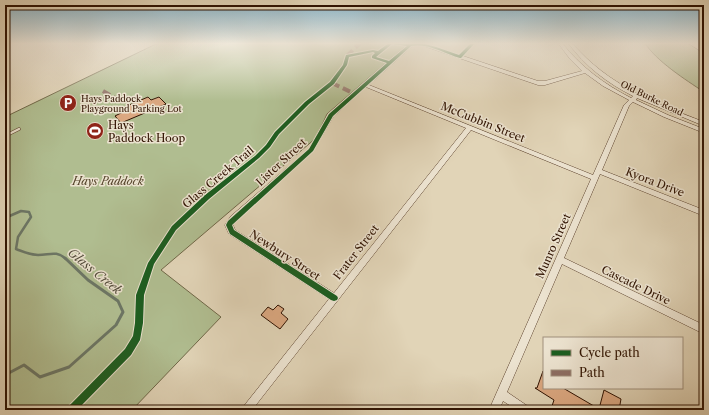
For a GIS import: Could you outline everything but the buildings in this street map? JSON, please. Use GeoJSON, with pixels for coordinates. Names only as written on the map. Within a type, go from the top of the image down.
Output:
{"type":"FeatureCollection","features":[{"type":"Feature","properties":{"kind":"street"},"geometry":{"type":"LineString","coordinates":[[476,62],[538,83],[545,83],[586,71]]}},
{"type":"Feature","properties":{"kind":"street","name":"Old Burke Road"},"geometry":{"type":"LineString","coordinates":[[577,62],[602,82],[704,131]]}},
{"type":"Feature","properties":{"kind":"street","name":"Old Burke Road"},"geometry":{"type":"LineString","coordinates":[[587,62],[634,97],[704,124]]}},
{"type":"Feature","properties":{"kind":"street","name":"Lister Street"},"geometry":{"type":"LineString","coordinates":[[229,225],[234,218],[311,150],[317,142],[329,118],[390,63]]}},
{"type":"Feature","properties":{"kind":"street","name":"McCubbin Street"},"geometry":{"type":"LineString","coordinates":[[365,85],[470,127],[596,174]]}},
{"type":"Feature","properties":{"kind":"street","name":"Munro Street"},"geometry":{"type":"LineString","coordinates":[[494,410],[596,174],[627,105],[634,97]]}},
{"type":"Feature","properties":{"kind":"street","name":"Frater Street"},"geometry":{"type":"LineString","coordinates":[[246,410],[470,127]]}},
{"type":"Feature","properties":{"kind":"street","name":"Kyora Drive"},"geometry":{"type":"LineString","coordinates":[[596,174],[704,213]]}},
{"type":"Feature","properties":{"kind":"street","name":"Newbury Street"},"geometry":{"type":"LineString","coordinates":[[229,225],[232,232],[334,298]]}},
{"type":"Feature","properties":{"kind":"street","name":"Cascade Drive"},"geometry":{"type":"LineString","coordinates":[[559,259],[704,330]]}},
{"type":"Feature","properties":{"kind":"street"},"geometry":{"type":"LineString","coordinates":[[501,394],[526,410]]}},
{"type":"Feature","properties":{"kind":"lane"},"geometry":{"type":"LineString","coordinates":[[5,136],[20,129]]}},
{"type":"Feature","properties":{"kind":"green space","name":"Hays Paddock"},"geometry":{"type":"Polygon","coordinates":[[[118,62],[387,62],[327,114],[316,138],[161,270],[221,317],[132,410],[5,410],[5,117],[118,62]]]}},
{"type":"Feature","properties":{"kind":"green space"},"geometry":{"type":"Polygon","coordinates":[[[704,62],[704,92],[680,76],[664,63],[704,62]]]}},
{"type":"Feature","properties":{"kind":"waterway","name":"Glass Creek"},"geometry":{"type":"LineString","coordinates":[[5,218],[21,211],[29,212],[31,217],[18,237],[16,249],[35,255],[56,254],[66,259]]}},
{"type":"Feature","properties":{"kind":"waterway","name":"Glass Creek"},"geometry":{"type":"LineString","coordinates":[[5,375],[24,365],[40,377],[69,367],[116,325],[123,312],[118,301],[88,280],[65,258]]}},
{"type":"Feature","properties":{"kind":"marked path"},"geometry":{"type":"LineString","coordinates":[[332,83],[355,94]]}},
{"type":"Feature","properties":{"kind":"marked path"},"geometry":{"type":"LineString","coordinates":[[103,91],[115,98]]}},
{"type":"Feature","properties":{"kind":"cycle path","name":"Glass Creek Trail"},"geometry":{"type":"LineString","coordinates":[[71,410],[128,352],[137,337],[140,295],[151,263],[174,228],[207,197],[257,157],[268,146],[277,133],[307,103],[332,83],[346,62]]}},
{"type":"Feature","properties":{"kind":"cycle path"},"geometry":{"type":"LineString","coordinates":[[334,298],[232,232],[229,225],[311,150],[331,115],[390,62]]}},
{"type":"Feature","properties":{"kind":"place","name":"Hays Paddock Playground Parking Lot"},"geometry":{"type":"Point","coordinates":[68,103]}},
{"type":"Feature","properties":{"kind":"place","name":"Hays Paddock Hoop"},"geometry":{"type":"Point","coordinates":[95,131]}}]}
